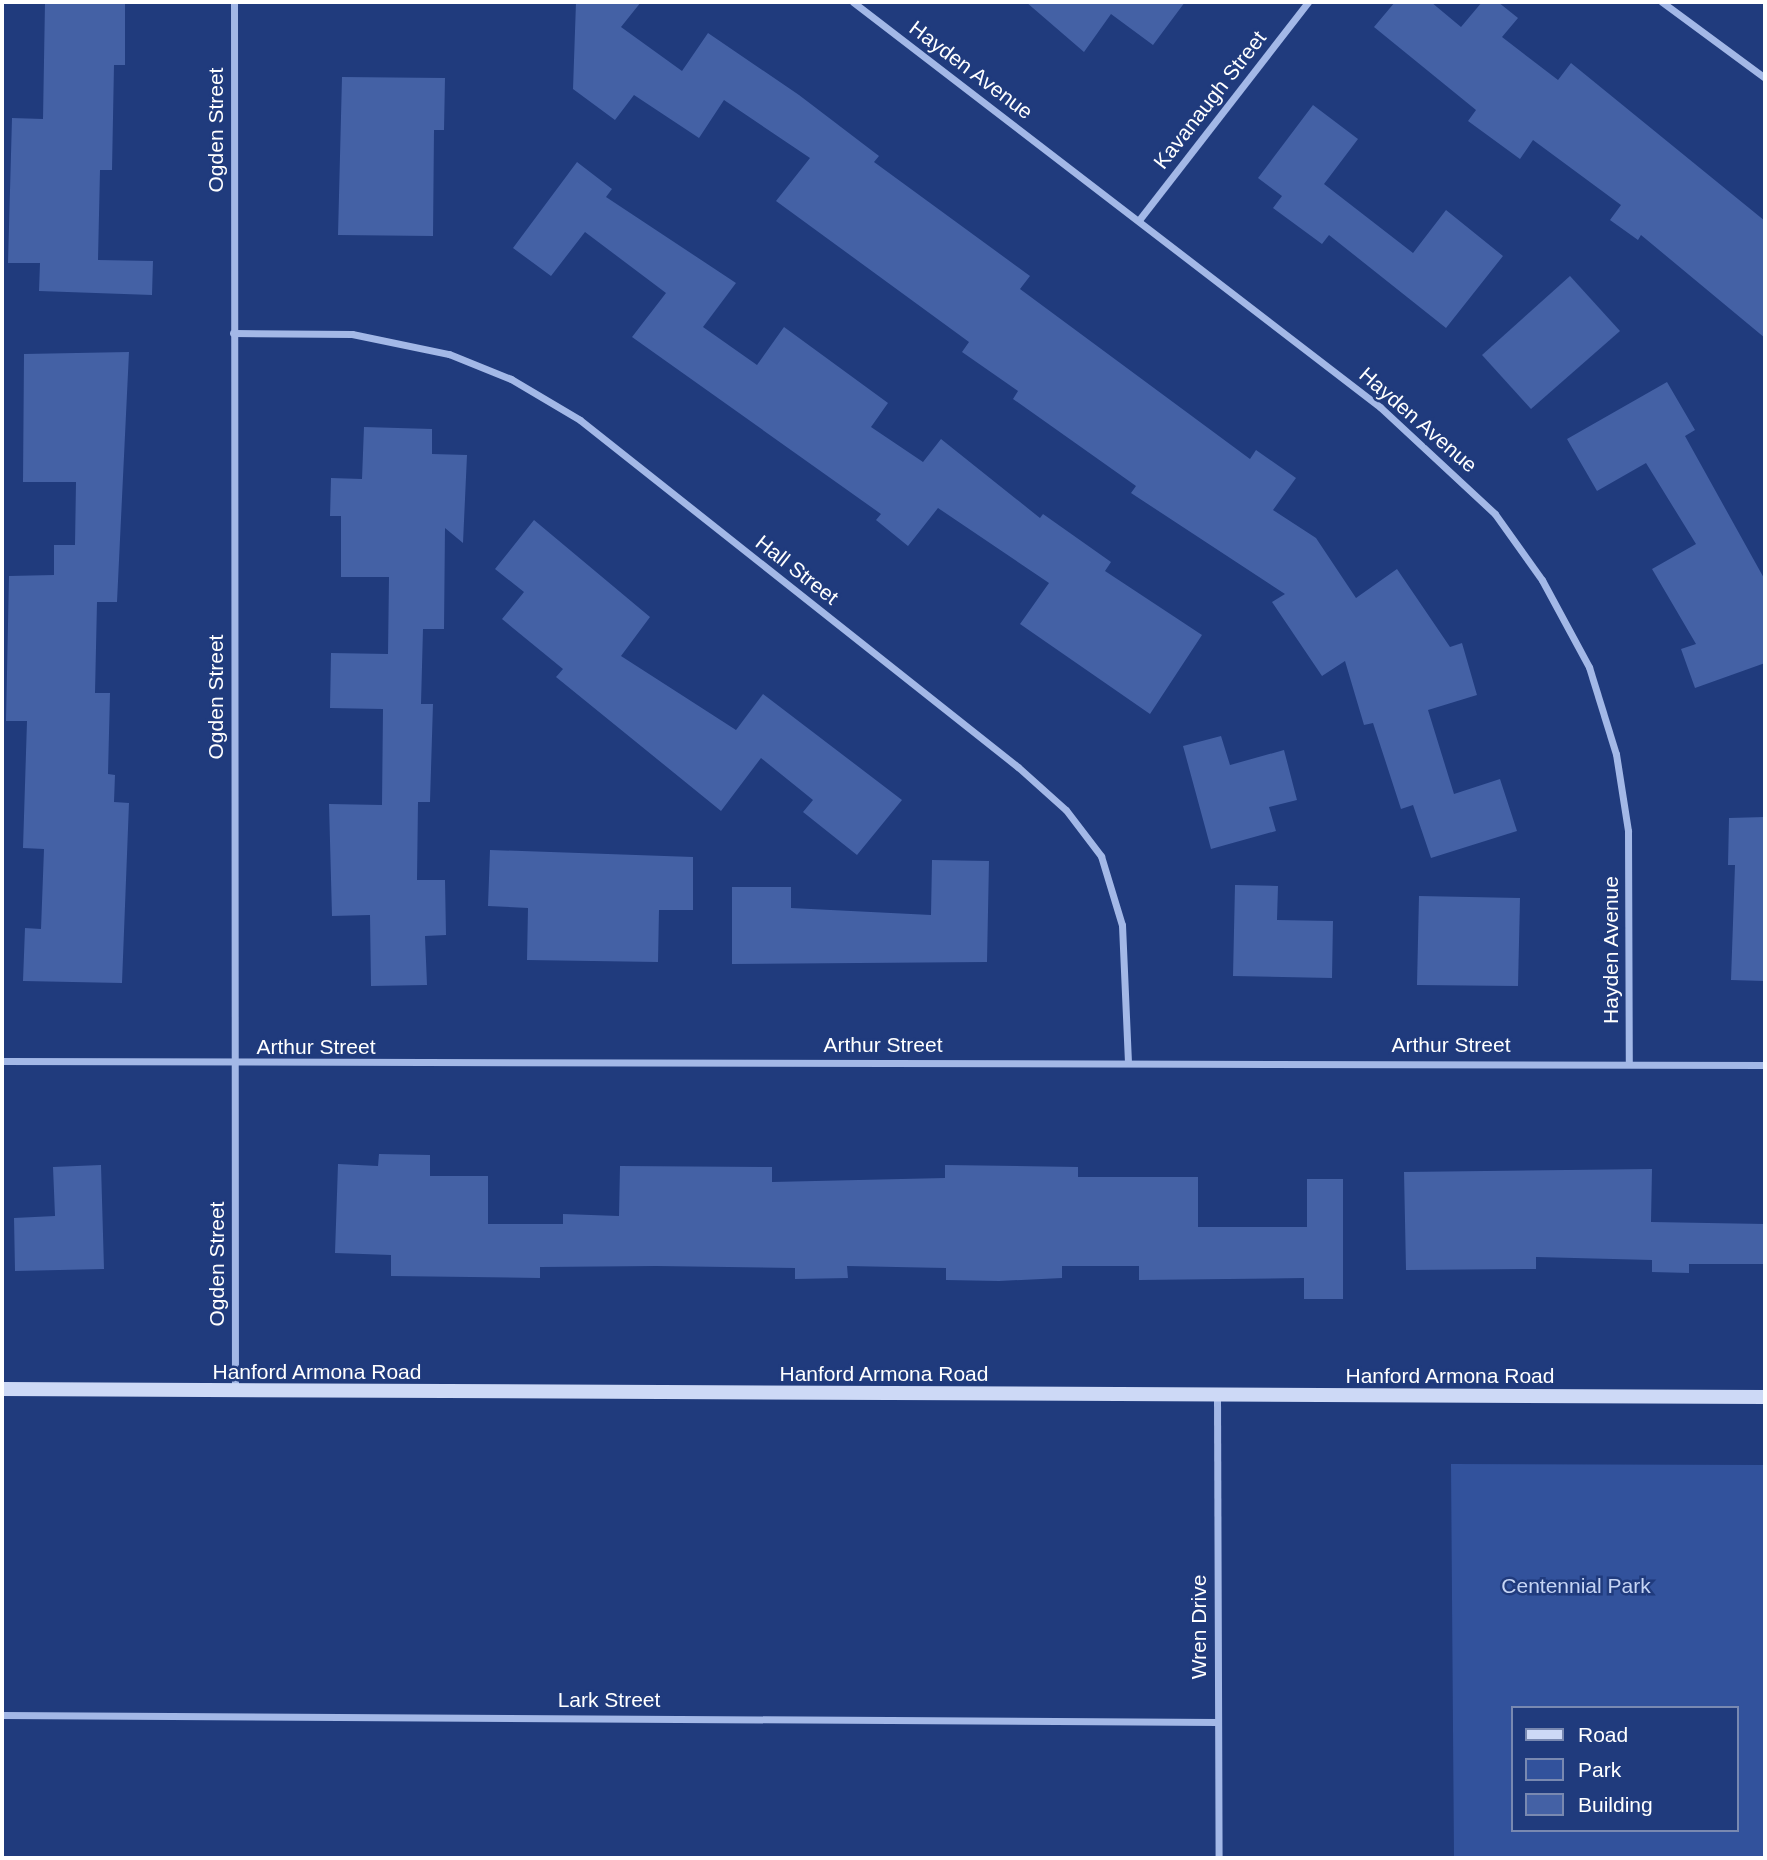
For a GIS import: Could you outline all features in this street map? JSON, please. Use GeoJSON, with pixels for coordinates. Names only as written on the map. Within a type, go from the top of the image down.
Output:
{"type":"FeatureCollection","features":[{"type":"Feature","properties":{"kind":"main road","name":"Hanford Armona Road"},"geometry":{"type":"LineString","coordinates":[[2,1389],[234,1393],[1765,1397]]}},
{"type":"Feature","properties":{"kind":"street","name":"Ogden Street"},"geometry":{"type":"LineString","coordinates":[[234,2],[234,1393]]}},
{"type":"Feature","properties":{"kind":"street","name":"Hayden Avenue"},"geometry":{"type":"LineString","coordinates":[[853,2],[1139,220],[1440,456],[1495,514],[1542,580],[1589,667],[1616,754],[1628,831],[1629,1063]]}},
{"type":"Feature","properties":{"kind":"street","name":"Kavanaugh Street"},"geometry":{"type":"LineString","coordinates":[[1139,220],[1308,2]]}},
{"type":"Feature","properties":{"kind":"street"},"geometry":{"type":"LineString","coordinates":[[1662,2],[1765,78]]}},
{"type":"Feature","properties":{"kind":"street","name":"Hall Street"},"geometry":{"type":"LineString","coordinates":[[233,334],[352,334],[449,354],[511,379],[580,421],[1018,767],[1066,810],[1101,856],[1122,925],[1128,1061]]}},
{"type":"Feature","properties":{"kind":"street","name":"Arthur Street"},"geometry":{"type":"LineString","coordinates":[[2,1061],[234,1065],[1128,1061],[1765,1065]]}},
{"type":"Feature","properties":{"kind":"street","name":"Wren Drive"},"geometry":{"type":"LineString","coordinates":[[1217,1397],[1219,1858]]}},
{"type":"Feature","properties":{"kind":"street","name":"Lark Street"},"geometry":{"type":"LineString","coordinates":[[2,1715],[1217,1722]]}},
{"type":"Feature","properties":{"kind":"green space","name":"Centennial Park"},"geometry":{"type":"Polygon","coordinates":[[[1451,1464],[1765,1465],[1765,1858],[1454,1858],[1451,1464]]]}},
{"type":"Feature","properties":{"kind":"building"},"geometry":{"type":"Polygon","coordinates":[[[45,2],[125,2],[125,65],[114,65],[112,170],[100,170],[98,260],[153,261],[152,295],[39,291],[40,263],[8,263],[12,118],[43,119],[45,2]]]}},
{"type":"Feature","properties":{"kind":"building"},"geometry":{"type":"Polygon","coordinates":[[[576,2],[641,2],[621,27],[682,71],[708,33],[799,95],[879,156],[874,162],[1030,276],[1020,289],[1250,459],[1256,450],[1296,478],[1273,510],[1316,538],[1356,598],[1397,569],[1450,647],[1462,643],[1477,695],[1428,710],[1454,794],[1500,779],[1517,831],[1431,858],[1413,805],[1401,809],[1373,723],[1364,725],[1345,661],[1322,676],[1272,602],[1285,594],[1131,493],[1136,486],[1013,399],[1018,391],[962,352],[969,342],[776,201],[810,158],[724,100],[699,138],[634,95],[615,120],[573,89],[576,2]]]}},
{"type":"Feature","properties":{"kind":"building"},"geometry":{"type":"Polygon","coordinates":[[[1026,2],[1185,2],[1153,45],[1111,14],[1084,52],[1026,2]]]}},
{"type":"Feature","properties":{"kind":"building"},"geometry":{"type":"Polygon","coordinates":[[[1395,2],[1431,2],[1461,27],[1482,2],[1498,2],[1518,18],[1502,37],[1558,80],[1571,63],[1765,221],[1765,338],[1641,235],[1638,240],[1610,220],[1621,205],[1533,140],[1520,159],[1468,121],[1476,110],[1374,27],[1395,2]]]}},
{"type":"Feature","properties":{"kind":"building"},"geometry":{"type":"Polygon","coordinates":[[[342,77],[445,78],[444,130],[434,130],[433,236],[338,235],[342,77]]]}},
{"type":"Feature","properties":{"kind":"building"},"geometry":{"type":"Polygon","coordinates":[[[1313,105],[1358,139],[1324,184],[1413,253],[1446,210],[1503,256],[1446,328],[1329,235],[1322,244],[1273,208],[1282,196],[1258,178],[1313,105]]]}},
{"type":"Feature","properties":{"kind":"building"},"geometry":{"type":"Polygon","coordinates":[[[577,162],[612,189],[606,197],[736,283],[703,327],[757,365],[784,327],[888,403],[871,427],[923,462],[941,439],[1040,518],[1043,514],[1111,562],[1105,571],[1202,635],[1150,714],[1020,624],[1049,583],[938,508],[908,546],[876,520],[881,514],[632,337],[666,293],[585,232],[551,276],[513,248],[577,162]]]}},
{"type":"Feature","properties":{"kind":"building"},"geometry":{"type":"Polygon","coordinates":[[[1570,276],[1620,331],[1531,409],[1482,355],[1570,276]]]}},
{"type":"Feature","properties":{"kind":"building"},"geometry":{"type":"Polygon","coordinates":[[[129,352],[117,602],[97,602],[95,693],[110,693],[108,774],[115,775],[114,802],[129,803],[122,983],[23,981],[25,928],[41,929],[44,849],[23,848],[27,721],[6,721],[9,576],[54,575],[54,545],[75,545],[76,482],[23,482],[24,354],[129,352]]]}},
{"type":"Feature","properties":{"kind":"building"},"geometry":{"type":"Polygon","coordinates":[[[1667,382],[1695,430],[1685,436],[1765,580],[1765,663],[1695,688],[1681,649],[1696,644],[1652,569],[1696,544],[1646,463],[1597,491],[1567,439],[1667,382]]]}},
{"type":"Feature","properties":{"kind":"building"},"geometry":{"type":"Polygon","coordinates":[[[364,427],[432,429],[432,454],[467,455],[463,543],[445,528],[444,629],[423,629],[421,704],[433,704],[430,802],[418,802],[417,880],[445,880],[446,935],[425,936],[427,985],[371,986],[370,915],[332,916],[329,804],[382,805],[383,709],[330,708],[331,653],[388,654],[389,577],[341,577],[341,516],[330,516],[331,478],[362,479],[364,427]]]}},
{"type":"Feature","properties":{"kind":"building"},"geometry":{"type":"Polygon","coordinates":[[[534,520],[650,617],[621,656],[736,730],[763,694],[902,800],[857,855],[803,812],[813,800],[761,758],[721,811],[556,677],[563,669],[502,619],[524,592],[495,569],[534,520]]]}},
{"type":"Feature","properties":{"kind":"building"},"geometry":{"type":"Polygon","coordinates":[[[1221,736],[1230,765],[1284,750],[1297,800],[1269,807],[1276,831],[1211,849],[1183,746],[1221,736]]]}},
{"type":"Feature","properties":{"kind":"building"},"geometry":{"type":"Polygon","coordinates":[[[1765,817],[1765,981],[1731,980],[1735,865],[1728,865],[1729,818],[1765,817]]]}},
{"type":"Feature","properties":{"kind":"building"},"geometry":{"type":"Polygon","coordinates":[[[490,850],[693,857],[693,910],[659,910],[658,962],[527,960],[528,908],[488,906],[490,850]]]}},
{"type":"Feature","properties":{"kind":"building"},"geometry":{"type":"Polygon","coordinates":[[[932,860],[989,861],[987,962],[732,964],[732,887],[791,887],[791,908],[931,915],[932,860]]]}},
{"type":"Feature","properties":{"kind":"building"},"geometry":{"type":"Polygon","coordinates":[[[1235,885],[1278,886],[1277,920],[1333,921],[1332,978],[1233,976],[1235,885]]]}},
{"type":"Feature","properties":{"kind":"building"},"geometry":{"type":"Polygon","coordinates":[[[1419,896],[1520,898],[1518,986],[1417,985],[1419,896]]]}},
{"type":"Feature","properties":{"kind":"building"},"geometry":{"type":"Polygon","coordinates":[[[379,1154],[430,1155],[430,1176],[488,1176],[488,1224],[563,1224],[563,1214],[619,1216],[620,1166],[772,1167],[772,1182],[945,1178],[945,1165],[1078,1167],[1078,1177],[1198,1177],[1198,1227],[1307,1227],[1307,1179],[1343,1179],[1343,1299],[1304,1299],[1304,1278],[1139,1280],[1139,1266],[1062,1266],[1062,1278],[999,1281],[946,1280],[946,1268],[847,1266],[848,1278],[795,1279],[795,1268],[656,1266],[540,1267],[540,1278],[391,1276],[391,1255],[335,1253],[338,1164],[378,1166],[379,1154]]]}},
{"type":"Feature","properties":{"kind":"building"},"geometry":{"type":"Polygon","coordinates":[[[101,1165],[104,1269],[15,1271],[14,1218],[55,1216],[53,1167],[101,1165]]]}},
{"type":"Feature","properties":{"kind":"building"},"geometry":{"type":"Polygon","coordinates":[[[1652,1169],[1651,1222],[1765,1224],[1765,1264],[1689,1264],[1689,1273],[1652,1272],[1652,1260],[1536,1257],[1536,1269],[1406,1270],[1404,1172],[1652,1169]]]}}]}
